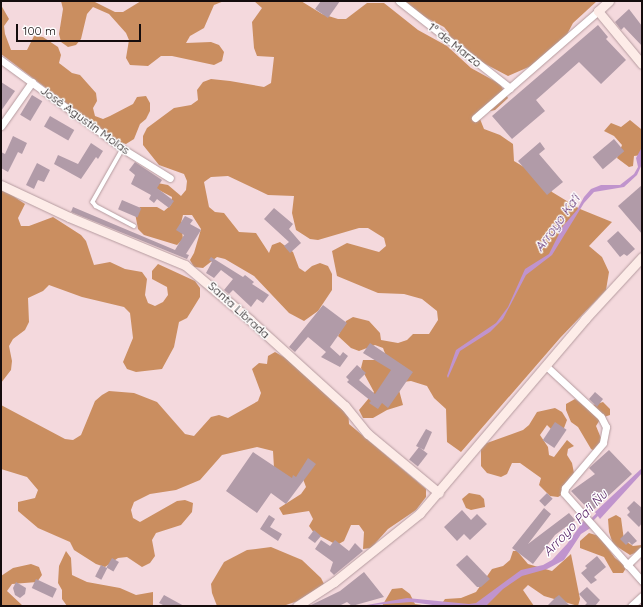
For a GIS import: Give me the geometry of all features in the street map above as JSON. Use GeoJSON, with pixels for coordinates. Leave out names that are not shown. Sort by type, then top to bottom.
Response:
{"type":"FeatureCollection","features":[{"type":"Feature","properties":{"kind":"street","name":"1° de Marzo"},"geometry":{"type":"LineString","coordinates":[[399,1],[510,88]]}},
{"type":"Feature","properties":{"kind":"street"},"geometry":{"type":"LineString","coordinates":[[475,118],[609,1]]}},
{"type":"Feature","properties":{"kind":"street"},"geometry":{"type":"LineString","coordinates":[[598,11],[642,64]]}},
{"type":"Feature","properties":{"kind":"street","name":"José Agustín Molas"},"geometry":{"type":"LineString","coordinates":[[1,60],[123,149],[170,178]]}},
{"type":"Feature","properties":{"kind":"street"},"geometry":{"type":"LineString","coordinates":[[1,126],[32,82]]}},
{"type":"Feature","properties":{"kind":"street","name":"Santa Librada"},"geometry":{"type":"LineString","coordinates":[[1,185],[69,217],[185,265],[245,315],[345,406],[368,434],[439,493]]}},
{"type":"Feature","properties":{"kind":"street"},"geometry":{"type":"LineString","coordinates":[[297,606],[334,582],[396,534],[439,493],[546,366],[642,257]]}},
{"type":"Feature","properties":{"kind":"street"},"geometry":{"type":"LineString","coordinates":[[546,366],[601,418],[606,427],[603,443],[564,491],[595,529],[642,581]]}},
{"type":"Feature","properties":{"kind":"street"},"geometry":{"type":"LineString","coordinates":[[627,565],[642,550]]}},
{"type":"Feature","properties":{"kind":"street"},"geometry":{"type":"LineString","coordinates":[[631,606],[642,596]]}},
{"type":"Feature","properties":{"kind":"lane"},"geometry":{"type":"LineString","coordinates":[[123,149],[93,202],[96,206],[134,226]]}},
{"type":"Feature","properties":{"kind":"shaded area"},"geometry":{"type":"Polygon","coordinates":[[[61,1],[93,1],[115,12],[123,12],[141,1],[224,1],[214,5],[204,28],[190,36],[186,43],[211,42],[219,45],[224,52],[222,61],[214,65],[172,56],[161,56],[148,66],[130,65],[126,58],[129,40],[126,33],[109,14],[93,7],[87,14],[81,39],[76,45],[68,47],[61,42],[59,34],[63,9],[61,1]]]}},
{"type":"Feature","properties":{"kind":"shaded area"},"geometry":{"type":"Polygon","coordinates":[[[254,1],[301,1],[322,14],[338,19],[346,19],[367,3],[384,3],[418,30],[447,46],[471,68],[500,84],[508,98],[495,110],[478,114],[484,129],[500,135],[513,144],[514,161],[542,178],[552,192],[580,209],[612,222],[589,246],[602,257],[609,272],[606,290],[560,338],[461,452],[447,442],[446,409],[434,398],[427,386],[411,381],[403,382],[399,390],[403,405],[387,410],[373,418],[363,418],[359,410],[374,392],[361,368],[363,360],[379,360],[386,356],[383,348],[375,345],[359,351],[351,348],[338,336],[346,321],[353,317],[369,321],[380,333],[381,340],[398,343],[407,340],[413,334],[429,334],[438,320],[437,311],[422,299],[404,294],[378,293],[337,276],[332,251],[347,243],[379,252],[386,246],[384,238],[368,228],[359,228],[318,240],[310,239],[296,230],[292,213],[294,196],[268,195],[228,176],[211,177],[204,182],[209,207],[215,212],[224,213],[239,232],[256,233],[269,253],[272,245],[280,242],[293,252],[299,268],[305,272],[312,266],[320,263],[328,266],[332,274],[332,290],[318,311],[304,321],[289,313],[254,276],[225,259],[217,257],[203,268],[194,267],[190,260],[194,253],[201,229],[192,215],[183,215],[181,223],[183,239],[177,245],[144,235],[138,229],[135,213],[140,207],[157,207],[164,211],[171,205],[172,197],[157,189],[152,182],[168,185],[181,196],[186,190],[187,181],[184,174],[159,165],[143,145],[143,136],[147,128],[174,108],[191,105],[198,100],[197,90],[203,82],[211,79],[264,87],[271,83],[274,57],[257,56],[254,48],[252,22],[262,8],[254,1]]]}},
{"type":"Feature","properties":{"kind":"shaded area"},"geometry":{"type":"Polygon","coordinates":[[[394,1],[597,1],[573,23],[562,44],[531,66],[508,76],[474,58],[464,46],[456,46],[450,41],[449,33],[444,27],[394,1]]]}},
{"type":"Feature","properties":{"kind":"shaded area"},"geometry":{"type":"Polygon","coordinates":[[[1,5],[9,19],[4,26],[5,34],[11,50],[27,50],[34,36],[43,37],[58,47],[61,55],[59,63],[72,73],[80,75],[96,93],[97,101],[93,108],[95,116],[103,119],[133,104],[137,97],[146,96],[150,103],[150,111],[146,119],[140,124],[134,139],[126,144],[118,142],[1,54],[1,5]]]}},
{"type":"Feature","properties":{"kind":"shaded area"},"geometry":{"type":"Polygon","coordinates":[[[630,120],[641,129],[642,155],[634,156],[633,166],[629,167],[617,158],[622,145],[614,136],[604,131],[611,123],[621,127],[630,120]]]}},
{"type":"Feature","properties":{"kind":"shaded area"},"geometry":{"type":"Polygon","coordinates":[[[642,147],[642,164],[637,175],[624,187],[594,192],[584,203],[552,255],[526,275],[503,319],[490,332],[460,351],[448,378],[447,376],[456,350],[496,323],[508,307],[525,269],[549,254],[563,226],[577,210],[584,197],[591,189],[601,185],[620,185],[634,174],[638,167],[636,158],[642,147]]]}},
{"type":"Feature","properties":{"kind":"shaded area"},"geometry":{"type":"Polygon","coordinates":[[[1,188],[25,204],[18,218],[21,226],[29,226],[53,217],[81,235],[86,241],[94,265],[110,262],[125,269],[142,272],[147,279],[145,295],[148,303],[155,306],[163,302],[168,295],[167,287],[152,279],[152,271],[158,264],[195,281],[200,288],[200,297],[187,318],[179,322],[174,347],[162,369],[136,372],[127,369],[123,362],[133,338],[130,313],[124,307],[82,297],[49,285],[43,291],[28,298],[29,322],[25,330],[13,339],[9,346],[12,361],[11,370],[1,383],[1,188]]]}},
{"type":"Feature","properties":{"kind":"shaded area"},"geometry":{"type":"Polygon","coordinates":[[[275,352],[289,360],[348,407],[349,424],[426,489],[426,497],[416,510],[388,529],[371,548],[363,549],[364,532],[359,525],[351,525],[344,541],[337,545],[314,533],[309,526],[313,519],[309,511],[283,515],[279,508],[301,494],[306,487],[303,479],[287,483],[274,468],[273,451],[257,447],[222,455],[200,480],[176,490],[150,494],[134,502],[131,510],[133,518],[140,522],[177,501],[185,500],[193,503],[192,512],[181,525],[156,533],[152,540],[155,556],[150,563],[142,567],[127,557],[118,558],[105,567],[96,564],[74,550],[70,542],[38,528],[18,511],[18,502],[35,498],[38,490],[27,477],[1,469],[1,405],[65,439],[73,440],[81,435],[95,401],[102,395],[109,391],[134,393],[157,402],[185,434],[194,436],[211,417],[219,415],[228,418],[258,401],[261,393],[252,369],[259,363],[267,364],[268,356],[275,352]]]}},
{"type":"Feature","properties":{"kind":"shaded area"},"geometry":{"type":"Polygon","coordinates":[[[575,399],[586,407],[603,402],[610,409],[610,415],[601,418],[596,426],[603,443],[600,454],[591,449],[578,427],[571,422],[566,410],[566,404],[575,399]]]}},
{"type":"Feature","properties":{"kind":"shaded area"},"geometry":{"type":"Polygon","coordinates":[[[555,408],[562,412],[567,420],[564,428],[559,430],[551,429],[547,425],[540,435],[548,447],[549,455],[554,457],[567,440],[574,446],[568,449],[567,455],[572,463],[574,473],[563,494],[558,497],[550,496],[539,485],[541,478],[520,463],[512,463],[507,474],[501,477],[487,473],[481,466],[481,448],[487,443],[523,430],[529,425],[537,412],[555,408]]]}},
{"type":"Feature","properties":{"kind":"shaded area"},"geometry":{"type":"Polygon","coordinates":[[[642,468],[642,473],[600,519],[595,512],[642,468]]]}},
{"type":"Feature","properties":{"kind":"shaded area"},"geometry":{"type":"Polygon","coordinates":[[[469,493],[480,495],[484,499],[485,507],[471,510],[466,508],[462,499],[469,493]]]}},
{"type":"Feature","properties":{"kind":"shaded area"},"geometry":{"type":"Polygon","coordinates":[[[616,515],[621,518],[624,540],[633,546],[642,545],[642,550],[630,555],[613,544],[609,532],[608,519],[616,515]]]}},
{"type":"Feature","properties":{"kind":"shaded area"},"geometry":{"type":"Polygon","coordinates":[[[585,519],[592,527],[581,534],[564,560],[547,569],[522,576],[503,589],[486,606],[440,606],[411,602],[361,606],[407,598],[469,604],[476,603],[521,570],[543,565],[552,560],[567,544],[585,519]]]}},
{"type":"Feature","properties":{"kind":"shaded area"},"geometry":{"type":"Polygon","coordinates":[[[589,533],[599,536],[615,558],[623,564],[626,568],[623,573],[613,573],[604,557],[580,548],[580,541],[589,533]]]}},
{"type":"Feature","properties":{"kind":"shaded area"},"geometry":{"type":"Polygon","coordinates":[[[271,547],[302,560],[321,578],[324,584],[298,601],[283,606],[217,606],[212,593],[211,584],[224,562],[247,550],[271,547]]]}},
{"type":"Feature","properties":{"kind":"shaded area"},"geometry":{"type":"Polygon","coordinates":[[[66,551],[71,558],[72,575],[87,582],[120,588],[136,595],[153,592],[153,606],[67,606],[62,599],[62,590],[58,583],[59,566],[66,551]]]}},
{"type":"Feature","properties":{"kind":"shaded area"},"geometry":{"type":"Polygon","coordinates":[[[513,551],[517,551],[528,564],[552,571],[571,554],[580,599],[578,606],[544,596],[528,585],[523,590],[534,606],[440,606],[445,599],[461,598],[476,592],[492,569],[503,566],[510,560],[513,551]]]}},
{"type":"Feature","properties":{"kind":"shaded area"},"geometry":{"type":"Polygon","coordinates":[[[31,564],[39,567],[42,575],[37,582],[12,584],[7,591],[23,606],[1,606],[1,576],[13,568],[31,564]]]}},
{"type":"Feature","properties":{"kind":"shaded area"},"geometry":{"type":"Polygon","coordinates":[[[402,588],[410,594],[415,604],[429,606],[382,606],[392,589],[402,588]]]}},
{"type":"Feature","properties":{"kind":"building"},"geometry":{"type":"Polygon","coordinates":[[[321,1],[340,1],[328,18],[315,9],[321,1]]]}},
{"type":"Feature","properties":{"kind":"building"},"geometry":{"type":"Polygon","coordinates":[[[629,9],[642,26],[642,46],[624,27],[621,30],[615,22],[629,9]]]}},
{"type":"Feature","properties":{"kind":"building"},"geometry":{"type":"Polygon","coordinates":[[[598,25],[608,37],[606,39],[626,60],[601,84],[579,62],[536,100],[545,111],[512,139],[492,116],[598,25]]]}},
{"type":"Feature","properties":{"kind":"building"},"geometry":{"type":"Polygon","coordinates":[[[1,82],[15,91],[1,111],[1,82]]]}},
{"type":"Feature","properties":{"kind":"building"},"geometry":{"type":"Polygon","coordinates":[[[32,95],[42,101],[30,121],[20,115],[32,95]]]}},
{"type":"Feature","properties":{"kind":"building"},"geometry":{"type":"Polygon","coordinates":[[[50,116],[74,130],[68,140],[44,126],[50,116]]]}},
{"type":"Feature","properties":{"kind":"building"},"geometry":{"type":"Polygon","coordinates":[[[13,136],[27,143],[22,154],[18,152],[8,172],[1,168],[1,152],[5,154],[13,136]]]}},
{"type":"Feature","properties":{"kind":"building"},"geometry":{"type":"Polygon","coordinates":[[[614,139],[624,151],[603,169],[593,157],[614,139]]]}},
{"type":"Feature","properties":{"kind":"building"},"geometry":{"type":"Polygon","coordinates":[[[540,142],[545,149],[539,154],[563,182],[547,195],[518,161],[540,142]]]}},
{"type":"Feature","properties":{"kind":"building"},"geometry":{"type":"Polygon","coordinates":[[[91,143],[103,151],[98,159],[96,157],[81,179],[54,164],[58,155],[78,164],[91,143]]]}},
{"type":"Feature","properties":{"kind":"building"},"geometry":{"type":"Polygon","coordinates":[[[135,162],[162,180],[157,188],[174,201],[169,208],[157,199],[154,203],[149,199],[151,195],[131,184],[135,175],[129,170],[135,162]]]}},
{"type":"Feature","properties":{"kind":"building"},"geometry":{"type":"Polygon","coordinates":[[[37,163],[50,170],[44,182],[38,180],[34,189],[26,185],[37,163]]]}},
{"type":"Feature","properties":{"kind":"building"},"geometry":{"type":"Polygon","coordinates":[[[642,185],[642,234],[618,206],[642,185]]]}},
{"type":"Feature","properties":{"kind":"building"},"geometry":{"type":"Polygon","coordinates":[[[122,200],[141,208],[137,217],[118,209],[122,200]]]}},
{"type":"Feature","properties":{"kind":"building"},"geometry":{"type":"Polygon","coordinates":[[[73,207],[175,250],[184,235],[176,230],[185,216],[193,220],[190,224],[201,230],[186,254],[189,255],[187,259],[71,212],[73,207]]]}},
{"type":"Feature","properties":{"kind":"building"},"geometry":{"type":"Polygon","coordinates":[[[274,208],[293,224],[289,229],[301,243],[290,253],[284,246],[289,242],[264,219],[274,208]]]}},
{"type":"Feature","properties":{"kind":"building"},"geometry":{"type":"Polygon","coordinates":[[[618,231],[635,249],[627,256],[624,254],[620,257],[607,241],[618,231]]]}},
{"type":"Feature","properties":{"kind":"building"},"geometry":{"type":"Polygon","coordinates":[[[211,257],[243,277],[245,275],[254,282],[252,284],[269,295],[263,303],[257,299],[251,307],[233,290],[229,294],[224,290],[233,279],[221,270],[214,278],[206,273],[212,262],[209,260],[211,257]]]}},
{"type":"Feature","properties":{"kind":"building"},"geometry":{"type":"Polygon","coordinates":[[[323,305],[347,323],[330,347],[340,356],[343,352],[348,356],[340,367],[321,357],[326,352],[308,337],[295,352],[289,347],[323,305]]]}},
{"type":"Feature","properties":{"kind":"building"},"geometry":{"type":"Polygon","coordinates":[[[370,343],[413,372],[388,408],[382,403],[378,409],[369,403],[371,401],[347,382],[349,380],[346,377],[357,365],[366,373],[359,380],[375,394],[391,370],[363,353],[370,343]]]}},
{"type":"Feature","properties":{"kind":"building"},"geometry":{"type":"Polygon","coordinates":[[[595,392],[603,399],[597,407],[589,399],[595,392]]]}},
{"type":"Feature","properties":{"kind":"building"},"geometry":{"type":"Polygon","coordinates":[[[555,422],[567,430],[554,448],[543,440],[555,422]]]}},
{"type":"Feature","properties":{"kind":"building"},"geometry":{"type":"Polygon","coordinates":[[[426,429],[432,432],[424,450],[416,446],[426,429]]]}},
{"type":"Feature","properties":{"kind":"building"},"geometry":{"type":"Polygon","coordinates":[[[419,447],[428,454],[418,466],[409,460],[419,447]]]}},
{"type":"Feature","properties":{"kind":"building"},"geometry":{"type":"Polygon","coordinates":[[[609,450],[632,474],[591,512],[571,491],[595,474],[589,468],[609,450]]]}},
{"type":"Feature","properties":{"kind":"building"},"geometry":{"type":"Polygon","coordinates":[[[253,452],[292,478],[293,475],[296,477],[308,458],[316,464],[286,504],[271,493],[257,513],[226,491],[253,452]]]}},
{"type":"Feature","properties":{"kind":"building"},"geometry":{"type":"Polygon","coordinates":[[[547,493],[553,499],[545,506],[539,501],[547,493]]]}},
{"type":"Feature","properties":{"kind":"building"},"geometry":{"type":"Polygon","coordinates":[[[634,501],[642,508],[642,523],[639,527],[627,515],[630,512],[627,508],[634,501]]]}},
{"type":"Feature","properties":{"kind":"building"},"geometry":{"type":"Polygon","coordinates":[[[544,508],[551,514],[528,544],[569,513],[575,520],[555,535],[533,564],[512,548],[544,508]]]}},
{"type":"Feature","properties":{"kind":"building"},"geometry":{"type":"Polygon","coordinates":[[[462,510],[471,520],[477,514],[487,524],[470,540],[464,534],[457,541],[444,527],[462,510]]]}},
{"type":"Feature","properties":{"kind":"building"},"geometry":{"type":"Polygon","coordinates":[[[269,515],[275,519],[270,527],[282,534],[278,541],[260,529],[269,515]]]}},
{"type":"Feature","properties":{"kind":"building"},"geometry":{"type":"Polygon","coordinates":[[[314,530],[321,536],[315,543],[308,538],[314,530]]]}},
{"type":"Feature","properties":{"kind":"building"},"geometry":{"type":"Polygon","coordinates":[[[628,531],[637,541],[632,545],[629,542],[626,545],[620,539],[628,531]]]}},
{"type":"Feature","properties":{"kind":"building"},"geometry":{"type":"Polygon","coordinates":[[[321,540],[330,546],[335,540],[349,551],[355,543],[363,551],[334,575],[330,571],[333,562],[315,549],[321,540]]]}},
{"type":"Feature","properties":{"kind":"building"},"geometry":{"type":"Polygon","coordinates":[[[467,555],[490,579],[481,587],[477,587],[456,565],[467,555]]]}},
{"type":"Feature","properties":{"kind":"building"},"geometry":{"type":"Polygon","coordinates":[[[597,556],[606,567],[594,577],[597,580],[591,584],[581,573],[587,568],[585,566],[597,556]]]}},
{"type":"Feature","properties":{"kind":"building"},"geometry":{"type":"Polygon","coordinates":[[[112,558],[119,562],[113,572],[107,568],[112,558]]]}},
{"type":"Feature","properties":{"kind":"building"},"geometry":{"type":"Polygon","coordinates":[[[101,565],[107,568],[101,580],[95,577],[101,565]]]}},
{"type":"Feature","properties":{"kind":"building"},"geometry":{"type":"Polygon","coordinates":[[[364,572],[384,597],[352,606],[347,602],[339,606],[309,606],[340,591],[364,572]]]}},
{"type":"Feature","properties":{"kind":"building"},"geometry":{"type":"Polygon","coordinates":[[[36,579],[57,589],[53,598],[32,588],[36,579]]]}},
{"type":"Feature","properties":{"kind":"building"},"geometry":{"type":"Polygon","coordinates":[[[16,582],[26,588],[25,594],[20,598],[15,595],[13,588],[16,582]]]}},
{"type":"Feature","properties":{"kind":"building"},"geometry":{"type":"Polygon","coordinates":[[[587,587],[600,600],[595,606],[584,606],[587,603],[579,594],[587,587]]]}},
{"type":"Feature","properties":{"kind":"building"},"geometry":{"type":"Polygon","coordinates":[[[164,595],[184,606],[165,606],[159,603],[164,595]]]}},
{"type":"Feature","properties":{"kind":"building"},"geometry":{"type":"Polygon","coordinates":[[[559,595],[570,606],[547,606],[555,598],[559,595]]]}},
{"type":"Feature","properties":{"kind":"waterway","name":"Arroyo Pa'i Ñu"},"geometry":{"type":"LineString","coordinates":[[590,521],[598,513]]}},
{"type":"Feature","properties":{"kind":"water label","name":"Arroyo Ka'i"},"geometry":{"type":"Point","coordinates":[557,223]}}]}
